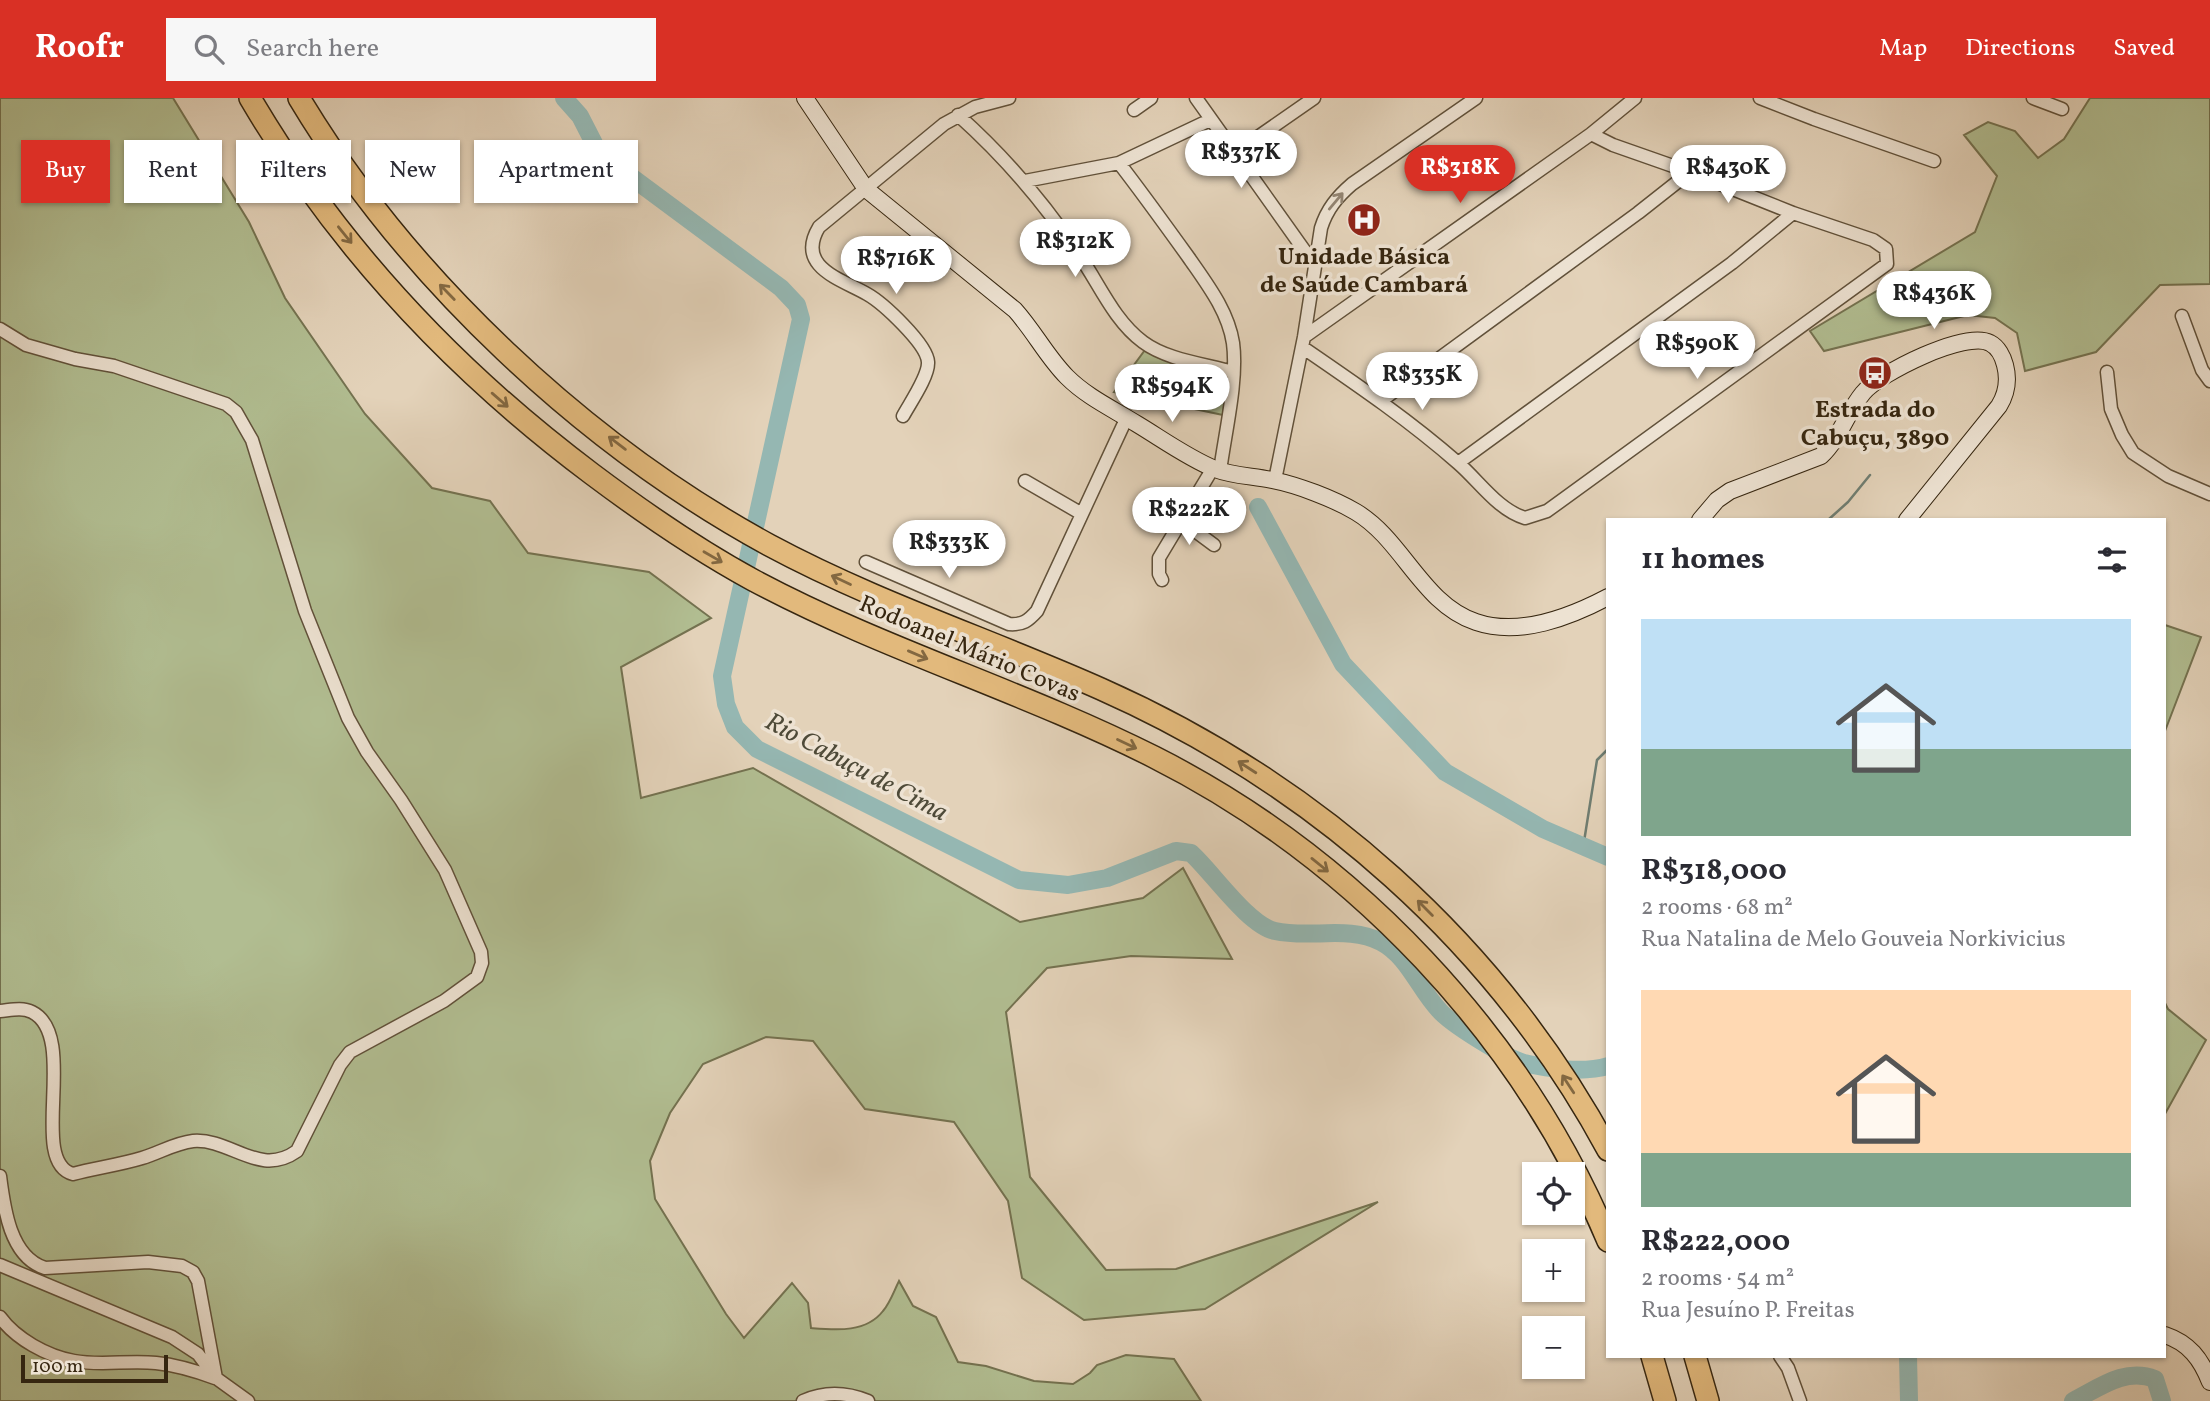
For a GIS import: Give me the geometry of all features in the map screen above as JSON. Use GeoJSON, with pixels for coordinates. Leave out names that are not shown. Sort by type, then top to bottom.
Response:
{"type":"FeatureCollection","features":[{"type":"Feature","properties":{"kind":"highway","name":"Rodoanel Mário Covas"},"geometry":{"type":"LineString","coordinates":[[250,98],[332,219],[378,277],[434,338],[537,433],[655,522],[750,578],[811,609],[1095,729],[1158,759],[1249,813],[1323,867],[1410,946],[1476,1021],[1549,1124],[1575,1170],[1606,1237]]}},
{"type":"Feature","properties":{"kind":"highway","name":"Rodoanel Mário Covas"},"geometry":{"type":"LineString","coordinates":[[299,98],[356,185],[401,242],[440,285],[533,375],[582,417],[671,485],[733,524],[825,573],[1142,709],[1243,764],[1358,845],[1452,934],[1532,1031],[1568,1083],[1606,1146]]}},
{"type":"Feature","properties":{"kind":"highway"},"geometry":{"type":"LineString","coordinates":[[1653,1358],[1665,1401]]}},
{"type":"Feature","properties":{"kind":"highway"},"geometry":{"type":"LineString","coordinates":[[1696,1358],[1708,1401]]}},
{"type":"Feature","properties":{"kind":"main road"},"geometry":{"type":"LineString","coordinates":[[805,98],[866,189],[1015,310],[1066,377],[1086,394],[1217,470],[1275,480],[1339,503],[1358,513],[1374,526],[1441,601],[1458,614],[1476,622],[1496,627],[1541,623],[1569,615],[1606,598]]}},
{"type":"Feature","properties":{"kind":"main road"},"geometry":{"type":"LineString","coordinates":[[1702,518],[1717,500],[1730,491],[1821,456],[1830,448],[1864,391],[1889,374],[1949,345],[1978,340],[1989,342],[1998,350],[2005,363],[2006,394],[1909,518]]}},
{"type":"Feature","properties":{"kind":"main road"},"geometry":{"type":"LineString","coordinates":[[2166,1335],[2187,1345],[2203,1364],[2210,1382]]}},
{"type":"Feature","properties":{"kind":"street"},"geometry":{"type":"LineString","coordinates":[[903,416],[926,373],[929,364],[927,355],[880,303],[836,280],[818,264],[814,256],[813,237],[820,227],[924,139],[958,115],[975,107],[1009,98]]}},
{"type":"Feature","properties":{"kind":"street"},"geometry":{"type":"LineString","coordinates":[[1134,110],[1151,98]]}},
{"type":"Feature","properties":{"kind":"street"},"geometry":{"type":"LineString","coordinates":[[1196,98],[1209,120],[1314,264]]}},
{"type":"Feature","properties":{"kind":"street"},"geometry":{"type":"LineString","coordinates":[[1235,153],[1314,98]]}},
{"type":"Feature","properties":{"kind":"street"},"geometry":{"type":"LineString","coordinates":[[1275,480],[1326,212],[1338,196],[1476,98]]}},
{"type":"Feature","properties":{"kind":"street"},"geometry":{"type":"LineString","coordinates":[[1303,342],[1591,134],[1635,98]]}},
{"type":"Feature","properties":{"kind":"street"},"geometry":{"type":"LineString","coordinates":[[1760,98],[1934,161]]}},
{"type":"Feature","properties":{"kind":"street"},"geometry":{"type":"LineString","coordinates":[[2033,98],[2062,109]]}},
{"type":"Feature","properties":{"kind":"street"},"geometry":{"type":"LineString","coordinates":[[958,115],[1025,181],[1078,252],[1119,318],[1143,342],[1159,352],[1233,372]]}},
{"type":"Feature","properties":{"kind":"street"},"geometry":{"type":"LineString","coordinates":[[1025,181],[1119,163],[1209,120]]}},
{"type":"Feature","properties":{"kind":"street"},"geometry":{"type":"LineString","coordinates":[[1303,342],[1458,463],[1507,509],[1525,518],[1547,511],[1887,264],[1886,249],[1881,244],[1794,214],[1591,134]]}},
{"type":"Feature","properties":{"kind":"street"},"geometry":{"type":"LineString","coordinates":[[1119,163],[1169,229],[1222,309],[1233,343],[1233,372],[1217,470],[1159,558],[1162,580]]}},
{"type":"Feature","properties":{"kind":"street"},"geometry":{"type":"LineString","coordinates":[[1381,401],[1690,172]]}},
{"type":"Feature","properties":{"kind":"street"},"geometry":{"type":"LineString","coordinates":[[1458,463],[1732,263],[1794,214]]}},
{"type":"Feature","properties":{"kind":"street"},"geometry":{"type":"LineString","coordinates":[[2182,316],[2202,370],[2210,381]]}},
{"type":"Feature","properties":{"kind":"street"},"geometry":{"type":"LineString","coordinates":[[0,328],[26,345],[162,380],[226,404],[236,412],[252,440],[304,611],[348,718],[367,752],[445,870],[474,933],[482,963],[477,977],[444,1001],[349,1052],[297,1151],[288,1157],[275,1160],[259,1160],[205,1142],[193,1141],[141,1158],[73,1174],[64,1172],[56,1162],[51,1113],[55,1058],[45,1025],[33,1012],[20,1008],[0,1011]]}},
{"type":"Feature","properties":{"kind":"street"},"geometry":{"type":"LineString","coordinates":[[2107,372],[2111,409],[2133,453],[2168,476],[2210,494]]}},
{"type":"Feature","properties":{"kind":"street"},"geometry":{"type":"LineString","coordinates":[[866,562],[1009,624],[1020,625],[1029,620],[1037,611],[1127,417]]}},
{"type":"Feature","properties":{"kind":"street"},"geometry":{"type":"LineString","coordinates":[[1024,481],[1082,514]]}},
{"type":"Feature","properties":{"kind":"street"},"geometry":{"type":"LineString","coordinates":[[1183,522],[1214,545]]}},
{"type":"Feature","properties":{"kind":"street"},"geometry":{"type":"LineString","coordinates":[[0,1176],[5,1210],[21,1253],[32,1264],[45,1268],[148,1262],[182,1266],[193,1272],[198,1281],[216,1378]]}},
{"type":"Feature","properties":{"kind":"street"},"geometry":{"type":"LineString","coordinates":[[0,1265],[172,1337],[198,1354],[216,1378]]}},
{"type":"Feature","properties":{"kind":"street"},"geometry":{"type":"LineString","coordinates":[[0,1317],[16,1334],[34,1346],[73,1361],[159,1363],[190,1368],[216,1378],[248,1401]]}},
{"type":"Feature","properties":{"kind":"street"},"geometry":{"type":"LineString","coordinates":[[1781,1358],[1788,1368],[1800,1401]]}},
{"type":"Feature","properties":{"kind":"street"},"geometry":{"type":"LineString","coordinates":[[803,1401],[837,1393],[868,1401]]}},
{"type":"Feature","properties":{"kind":"green space"},"geometry":{"type":"Polygon","coordinates":[[[0,98],[173,98],[199,140],[124,140],[124,203],[222,203],[222,178],[249,222],[285,298],[365,414],[432,488],[490,501],[528,553],[649,572],[711,618],[621,667],[641,798],[753,768],[1020,922],[1143,898],[1183,868],[1232,959],[1131,956],[1047,968],[1006,1012],[1030,1177],[1106,1270],[1176,1269],[1378,1202],[1205,1309],[1084,1320],[1022,1278],[1008,1201],[954,1122],[865,1109],[813,1041],[766,1037],[703,1064],[670,1113],[650,1161],[655,1199],[726,1314],[744,1338],[792,1283],[808,1303],[811,1328],[840,1329],[859,1327],[876,1318],[888,1304],[899,1281],[913,1306],[936,1317],[958,1362],[986,1366],[1034,1381],[1073,1384],[1097,1365],[1126,1355],[1174,1359],[1201,1401],[0,1401],[0,98]]]}},
{"type":"Feature","properties":{"kind":"green space"},"geometry":{"type":"Polygon","coordinates":[[[2090,98],[2210,98],[2210,284],[2160,285],[2096,352],[2025,371],[2017,333],[1995,318],[1968,315],[1824,351],[1810,331],[1975,232],[1997,176],[1964,135],[1988,122],[2015,131],[2038,158],[2064,139],[2090,98]]]}},
{"type":"Feature","properties":{"kind":"green space"},"geometry":{"type":"Polygon","coordinates":[[[1145,350],[1183,365],[1227,377],[1223,415],[1114,392],[1145,350]]]}},
{"type":"Feature","properties":{"kind":"green space"},"geometry":{"type":"Polygon","coordinates":[[[2166,625],[2201,637],[2166,728],[2166,625]]]}},
{"type":"Feature","properties":{"kind":"green space"},"geometry":{"type":"Polygon","coordinates":[[[2166,1005],[2206,1040],[2166,1112],[2166,1005]]]}},
{"type":"Feature","properties":{"kind":"waterway","name":"Rio Cabuçu de Cima"},"geometry":{"type":"LineString","coordinates":[[564,98],[580,116],[599,153],[781,288],[797,305],[801,319],[722,676],[726,704],[735,727],[757,749],[1019,880],[1068,885],[1107,878],[1176,851],[1191,853],[1242,909],[1265,927],[1288,933],[1356,934],[1381,942],[1399,956],[1445,1016],[1505,1055],[1524,1063],[1555,1068],[1578,1070],[1606,1066]]}},
{"type":"Feature","properties":{"kind":"waterway"},"geometry":{"type":"LineString","coordinates":[[1830,518],[1848,502],[1870,475]]}},
{"type":"Feature","properties":{"kind":"waterway"},"geometry":{"type":"LineString","coordinates":[[1258,507],[1343,664],[1445,772],[1543,829],[1606,856]]}},
{"type":"Feature","properties":{"kind":"waterway"},"geometry":{"type":"LineString","coordinates":[[1583,848],[1597,760],[1606,751]]}},
{"type":"Feature","properties":{"kind":"waterway","name":"Rio Cabuçu de Cima"},"geometry":{"type":"LineString","coordinates":[[1908,1358],[1909,1401]]}},
{"type":"Feature","properties":{"kind":"waterway","name":"Rio Cabuçu de Cima"},"geometry":{"type":"LineString","coordinates":[[2073,1401],[2102,1385],[2133,1376],[2155,1379],[2162,1401]]}},
{"type":"Feature","properties":{"kind":"place","name":"Unidade Básica de Saúde Cambará"},"geometry":{"type":"Point","coordinates":[1364,220]}},
{"type":"Feature","properties":{"kind":"place","name":"Estrada do Cabuçu, 3890"},"geometry":{"type":"Point","coordinates":[1875,373]}}]}
